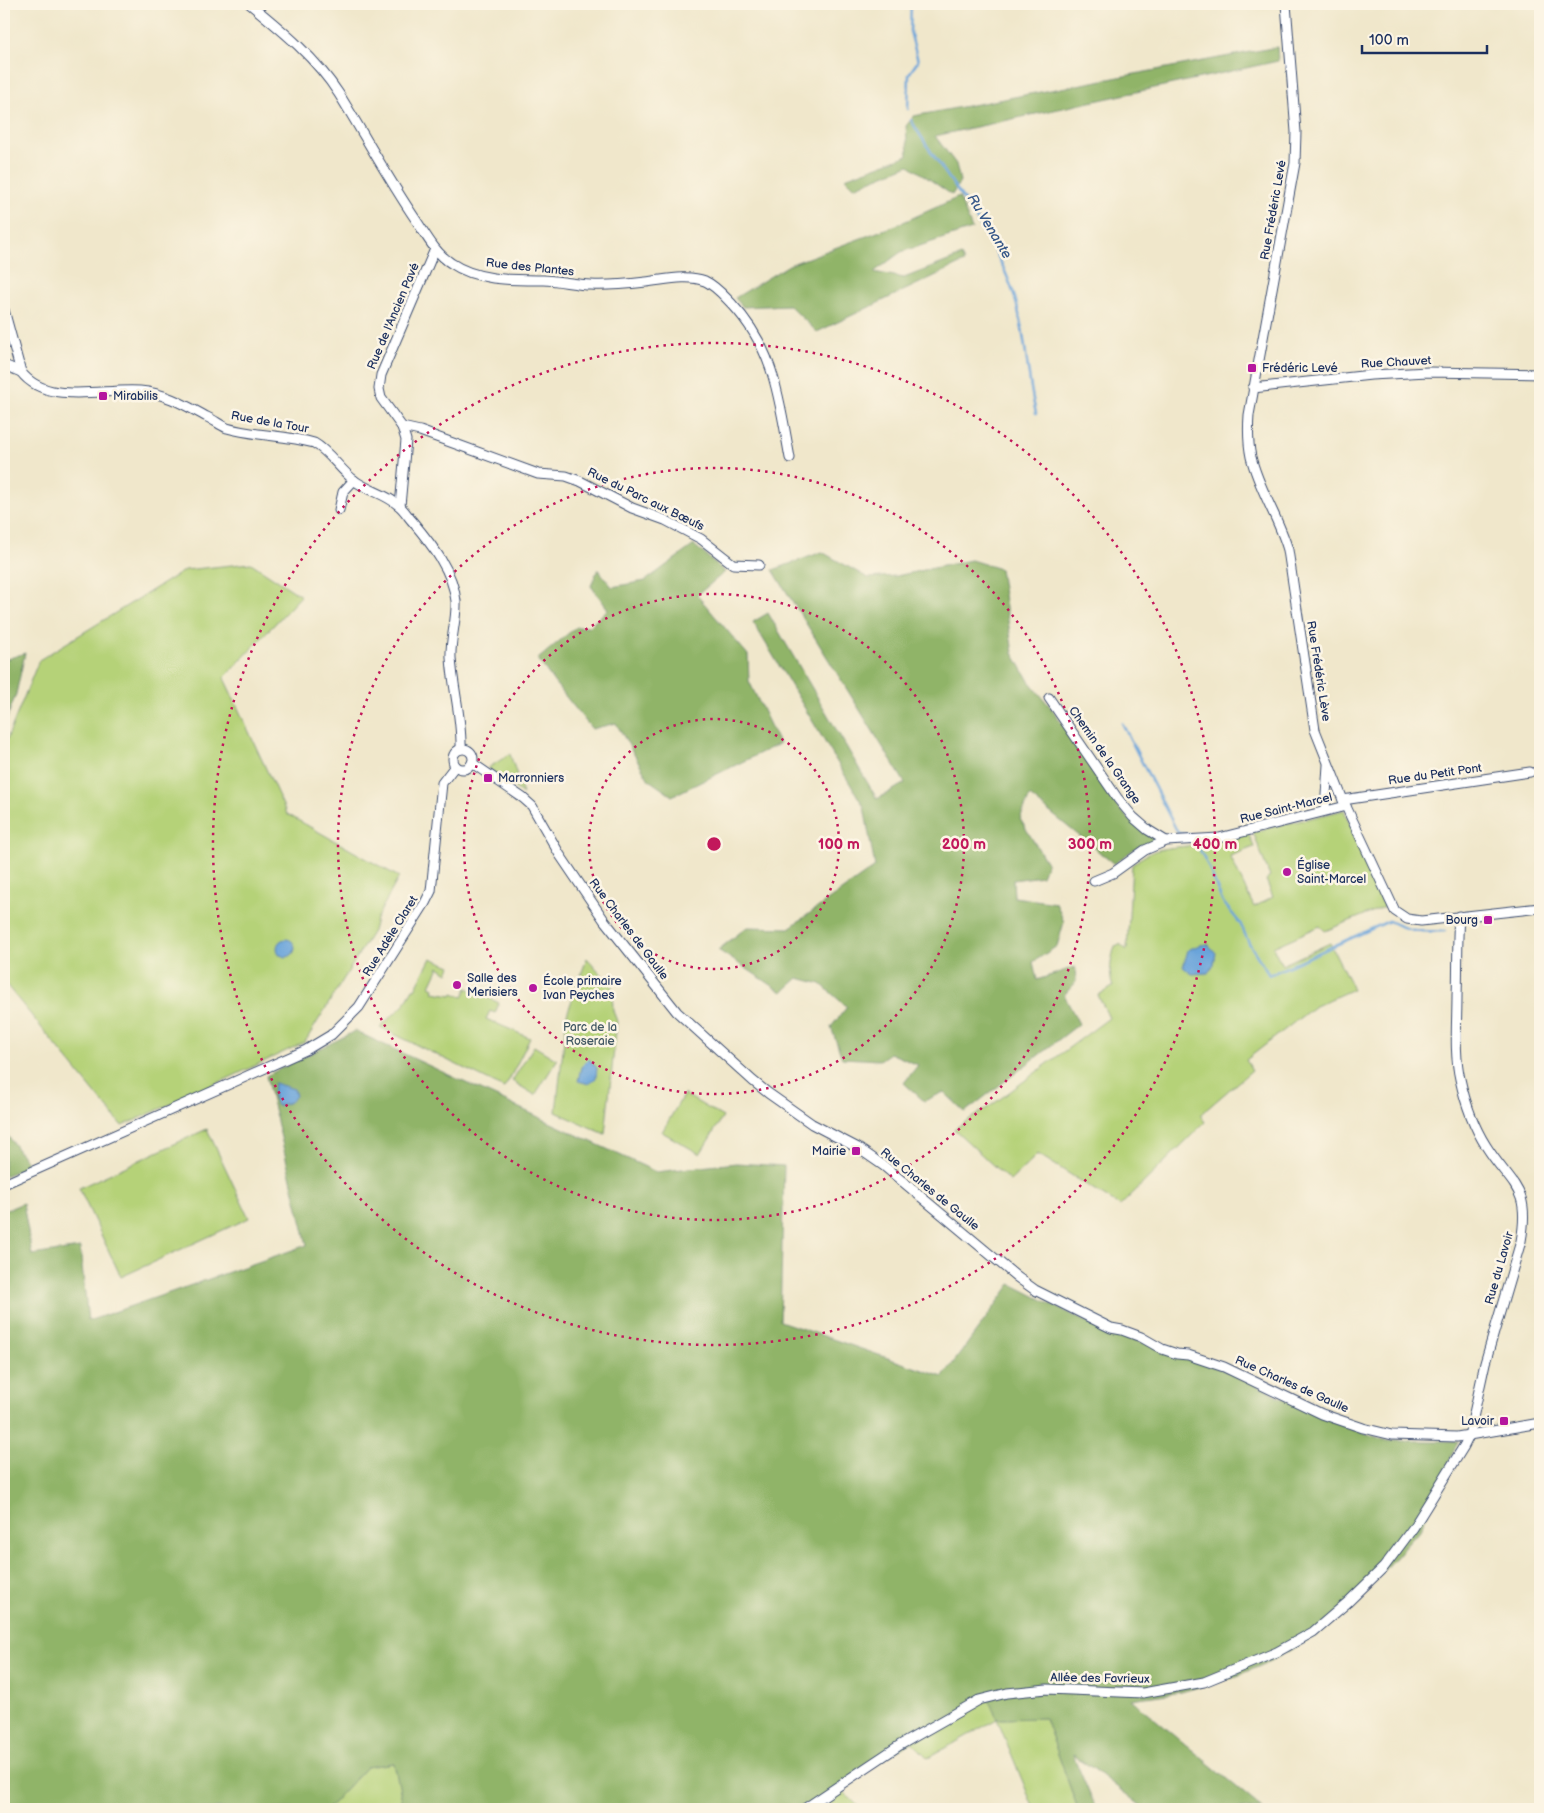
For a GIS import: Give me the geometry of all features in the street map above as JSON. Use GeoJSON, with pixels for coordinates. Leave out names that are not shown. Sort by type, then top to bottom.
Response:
{"type":"FeatureCollection","features":[{"type":"Feature","properties":{"kind":"street","name":"Rue des Plantes"},"geometry":{"type":"LineString","coordinates":[[250,4],[302,48],[317,64],[338,94],[366,142],[435,249],[451,263],[490,278],[554,280],[589,286],[688,278],[706,281],[719,290],[744,317],[762,344],[772,370],[779,398],[790,458]]}},
{"type":"Feature","properties":{"kind":"street","name":"Rue Frédéric Levé"},"geometry":{"type":"LineString","coordinates":[[1254,388],[1295,163],[1296,132],[1286,4]]}},
{"type":"Feature","properties":{"kind":"street","name":"Rue de l'Ancien Pavé"},"geometry":{"type":"LineString","coordinates":[[400,506],[406,440],[402,427],[382,398],[379,389],[381,375],[435,249]]}},
{"type":"Feature","properties":{"kind":"street"},"geometry":{"type":"LineString","coordinates":[[4,310],[21,372]]}},
{"type":"Feature","properties":{"kind":"street"},"geometry":{"type":"LineString","coordinates":[[4,365],[21,372]]}},
{"type":"Feature","properties":{"kind":"street","name":"Rue de la Tour"},"geometry":{"type":"LineString","coordinates":[[21,372],[36,387],[47,391],[140,391],[164,395],[225,427],[314,443],[322,447],[346,474],[354,480],[400,506],[433,548],[447,571],[454,590],[456,604],[451,660],[461,749]]}},
{"type":"Feature","properties":{"kind":"street","name":"Rue Chauvet"},"geometry":{"type":"LineString","coordinates":[[1254,388],[1371,375],[1422,372],[1540,374]]}},
{"type":"Feature","properties":{"kind":"street","name":"Rue Frédéric Lève"},"geometry":{"type":"LineString","coordinates":[[1254,388],[1249,415],[1248,436],[1251,456],[1256,473],[1283,534],[1288,550],[1311,711],[1316,730],[1345,803],[1395,911],[1407,919],[1421,921],[1540,908]]}},
{"type":"Feature","properties":{"kind":"street","name":"Rue du Parc aux Bœufs"},"geometry":{"type":"LineString","coordinates":[[402,427],[538,474],[566,476],[580,481],[632,508],[665,520],[701,539],[733,564],[759,566]]}},
{"type":"Feature","properties":{"kind":"street"},"geometry":{"type":"LineString","coordinates":[[339,510],[343,492],[354,480]]}},
{"type":"Feature","properties":{"kind":"street","name":"Chemin de la Grange"},"geometry":{"type":"LineString","coordinates":[[1049,698],[1118,799],[1133,817],[1148,830],[1166,841]]}},
{"type":"Feature","properties":{"kind":"street"},"geometry":{"type":"LineString","coordinates":[[461,749],[468,750],[473,756],[472,764],[465,769],[461,769],[455,766],[453,757],[461,749]]}},
{"type":"Feature","properties":{"kind":"street"},"geometry":{"type":"LineString","coordinates":[[1326,810],[1328,763]]}},
{"type":"Feature","properties":{"kind":"street","name":"Rue Charles de Gaulle"},"geometry":{"type":"LineString","coordinates":[[472,764],[532,806],[560,855],[604,920],[677,1012],[753,1081],[788,1108],[812,1124],[858,1148],[884,1166],[1023,1281],[1050,1298],[1111,1328],[1141,1337],[1177,1354],[1188,1355],[1224,1367],[1322,1414],[1392,1436],[1422,1437],[1469,1433],[1495,1426],[1505,1428],[1540,1423]]}},
{"type":"Feature","properties":{"kind":"street","name":"Rue Adèle Claret"},"geometry":{"type":"LineString","coordinates":[[4,1184],[306,1050],[323,1041],[343,1025],[359,1007],[426,903],[431,891],[442,783],[455,766]]}},
{"type":"Feature","properties":{"kind":"street","name":"Rue du Petit Pont"},"geometry":{"type":"LineString","coordinates":[[1345,803],[1530,772]]}},
{"type":"Feature","properties":{"kind":"street","name":"Rue Saint-Marcel"},"geometry":{"type":"LineString","coordinates":[[1094,881],[1113,872],[1145,850],[1166,841],[1219,838],[1326,810],[1345,803]]}},
{"type":"Feature","properties":{"kind":"street","name":"Rue du Lavoir"},"geometry":{"type":"LineString","coordinates":[[1460,916],[1456,1023],[1460,1078],[1476,1128],[1487,1147],[1514,1182],[1525,1211],[1521,1241],[1485,1363],[1469,1433]]}},
{"type":"Feature","properties":{"kind":"street","name":"Allée des Favrieux"},"geometry":{"type":"LineString","coordinates":[[804,1809],[900,1745],[979,1700],[1007,1693],[1047,1689],[1143,1693],[1204,1682],[1278,1652],[1313,1632],[1348,1602],[1384,1566],[1413,1528],[1464,1446],[1469,1433]]}},
{"type":"Feature","properties":{"kind":"green space"},"geometry":{"type":"Polygon","coordinates":[[[1277,47],[1278,61],[935,136],[956,164],[960,181],[952,195],[909,165],[854,187],[845,178],[908,155],[906,126],[914,116],[1277,47]]]}},
{"type":"Feature","properties":{"kind":"green space"},"geometry":{"type":"Polygon","coordinates":[[[959,197],[972,229],[901,252],[874,272],[904,278],[961,256],[964,262],[817,332],[789,305],[743,307],[735,298],[789,265],[899,224],[959,197]]]}},
{"type":"Feature","properties":{"kind":"green space"},"geometry":{"type":"Polygon","coordinates":[[[694,545],[725,572],[697,595],[748,655],[749,681],[779,744],[672,796],[649,780],[616,723],[592,729],[538,659],[576,627],[589,627],[608,609],[591,586],[598,569],[612,587],[645,581],[694,545]]]}},
{"type":"Feature","properties":{"kind":"green space"},"geometry":{"type":"Polygon","coordinates":[[[822,552],[868,578],[896,576],[971,560],[1000,569],[1013,653],[1029,681],[1052,709],[1118,807],[1132,822],[1156,840],[1137,847],[1114,864],[1030,796],[1020,819],[1047,863],[1042,876],[1013,880],[1014,897],[1056,903],[1064,922],[1057,946],[1033,962],[1037,980],[1075,967],[1076,982],[1064,995],[1079,1024],[965,1112],[944,1092],[924,1101],[904,1083],[918,1065],[890,1053],[880,1060],[842,1058],[831,1027],[847,1007],[821,984],[798,978],[782,992],[718,950],[747,927],[789,928],[875,867],[864,807],[753,622],[768,613],[877,799],[905,783],[773,570],[822,552]]]}},
{"type":"Feature","properties":{"kind":"green space"},"geometry":{"type":"Polygon","coordinates":[[[251,563],[301,596],[224,678],[287,814],[399,877],[376,919],[373,931],[305,1042],[122,1126],[4,982],[4,741],[7,739],[39,660],[185,570],[251,563]]]}},
{"type":"Feature","properties":{"kind":"green space"},"geometry":{"type":"Polygon","coordinates":[[[25,653],[16,694],[4,726],[4,660],[25,653]]]}},
{"type":"Feature","properties":{"kind":"green space"},"geometry":{"type":"Polygon","coordinates":[[[510,754],[523,794],[488,768],[510,754]]]}},
{"type":"Feature","properties":{"kind":"green space"},"geometry":{"type":"Polygon","coordinates":[[[1344,810],[1384,907],[1325,931],[1320,926],[1273,947],[1282,965],[1330,943],[1353,989],[1315,1006],[1246,1060],[1252,1070],[1200,1115],[1205,1122],[1120,1206],[1038,1154],[1010,1181],[954,1129],[992,1105],[1109,1018],[1098,995],[1113,987],[1111,967],[1115,946],[1120,944],[1127,950],[1132,865],[1158,850],[1208,842],[1247,830],[1254,847],[1230,856],[1254,907],[1273,897],[1266,880],[1270,877],[1253,832],[1344,810]]]}},
{"type":"Feature","properties":{"kind":"green space"},"geometry":{"type":"Polygon","coordinates":[[[431,958],[451,966],[448,973],[439,967],[430,986],[434,988],[433,992],[452,995],[453,993],[463,997],[467,988],[499,1003],[495,1013],[490,1011],[486,1019],[530,1038],[504,1088],[380,1027],[403,1006],[413,989],[415,989],[431,958]]]}},
{"type":"Feature","properties":{"kind":"green space","name":"Parc de la Roseraie"},"geometry":{"type":"Polygon","coordinates":[[[587,958],[612,986],[613,1011],[617,1021],[605,1134],[556,1112],[567,1014],[587,958]]]}},
{"type":"Feature","properties":{"kind":"green space"},"geometry":{"type":"Polygon","coordinates":[[[355,1031],[656,1172],[736,1163],[784,1166],[780,1321],[943,1377],[1011,1284],[1090,1324],[1235,1374],[1319,1416],[1387,1441],[1458,1441],[1420,1530],[1360,1596],[1315,1636],[1271,1661],[1235,1677],[1181,1692],[1131,1699],[1263,1809],[1145,1809],[1073,1755],[1096,1809],[1078,1809],[1045,1718],[997,1719],[988,1698],[979,1700],[804,1809],[404,1809],[394,1763],[366,1767],[327,1809],[4,1809],[4,1211],[23,1203],[32,1255],[80,1248],[88,1321],[307,1245],[266,1076],[355,1031]]]}},
{"type":"Feature","properties":{"kind":"green space"},"geometry":{"type":"Polygon","coordinates":[[[534,1046],[557,1060],[535,1095],[512,1081],[534,1046]]]}},
{"type":"Feature","properties":{"kind":"green space"},"geometry":{"type":"Polygon","coordinates":[[[684,1094],[723,1117],[700,1154],[662,1132],[684,1094]]]}},
{"type":"Feature","properties":{"kind":"green space"},"geometry":{"type":"Polygon","coordinates":[[[207,1129],[249,1218],[121,1277],[79,1188],[207,1129]]]}},
{"type":"Feature","properties":{"kind":"green space"},"geometry":{"type":"Polygon","coordinates":[[[4,1130],[29,1166],[4,1176],[4,1130]]]}},
{"type":"Feature","properties":{"kind":"green space"},"geometry":{"type":"Polygon","coordinates":[[[989,1698],[997,1719],[928,1758],[909,1739],[989,1698]]]}},
{"type":"Feature","properties":{"kind":"green space"},"geometry":{"type":"Polygon","coordinates":[[[1045,1718],[1078,1809],[1034,1809],[997,1719],[1045,1718]]]}},
{"type":"Feature","properties":{"kind":"green space"},"geometry":{"type":"Polygon","coordinates":[[[394,1763],[404,1809],[327,1809],[366,1767],[394,1763]]]}},
{"type":"Feature","properties":{"kind":"green space"},"geometry":{"type":"Polygon","coordinates":[[[838,1786],[861,1809],[804,1809],[838,1786]]]}},
{"type":"Feature","properties":{"kind":"water"},"geometry":{"type":"Polygon","coordinates":[[[282,939],[290,939],[295,944],[293,955],[282,957],[277,952],[277,944],[282,939]]]}},
{"type":"Feature","properties":{"kind":"water"},"geometry":{"type":"Polygon","coordinates":[[[1208,944],[1216,953],[1214,964],[1208,973],[1192,974],[1183,967],[1188,950],[1199,945],[1208,944]]]}},
{"type":"Feature","properties":{"kind":"water"},"geometry":{"type":"Polygon","coordinates":[[[589,1059],[597,1068],[596,1078],[589,1084],[578,1081],[581,1067],[589,1059]]]}},
{"type":"Feature","properties":{"kind":"water"},"geometry":{"type":"Polygon","coordinates":[[[274,1083],[294,1089],[296,1096],[290,1102],[277,1106],[273,1097],[274,1083]]]}},
{"type":"Feature","properties":{"kind":"waterway","name":"Ru Venante"},"geometry":{"type":"LineString","coordinates":[[908,109],[909,74],[918,61],[910,31],[911,4]]}},
{"type":"Feature","properties":{"kind":"waterway","name":"Ru Venante"},"geometry":{"type":"LineString","coordinates":[[911,120],[979,223],[1003,266],[1017,304],[1036,413]]}},
{"type":"Feature","properties":{"kind":"waterway"},"geometry":{"type":"LineString","coordinates":[[1122,723],[1178,833],[1190,835]]}},
{"type":"Feature","properties":{"kind":"waterway"},"geometry":{"type":"LineString","coordinates":[[1198,846],[1222,901],[1240,923],[1249,943],[1269,975],[1389,921],[1416,931],[1445,931]]}},
{"type":"Feature","properties":{"kind":"place","name":"Frédéric Levé"},"geometry":{"type":"Point","coordinates":[1252,368]}},
{"type":"Feature","properties":{"kind":"place","name":"Mirabilis"},"geometry":{"type":"Point","coordinates":[103,396]}},
{"type":"Feature","properties":{"kind":"place","name":"Marronniers"},"geometry":{"type":"Point","coordinates":[488,778]}},
{"type":"Feature","properties":{"kind":"place","name":"Église Saint-Marcel"},"geometry":{"type":"Point","coordinates":[1287,872]}},
{"type":"Feature","properties":{"kind":"place","name":"Bourg"},"geometry":{"type":"Point","coordinates":[1488,920]}},
{"type":"Feature","properties":{"kind":"place","name":"Salle des Merisiers"},"geometry":{"type":"Point","coordinates":[457,985]}},
{"type":"Feature","properties":{"kind":"place","name":"École primaire Ivan Peyches"},"geometry":{"type":"Point","coordinates":[533,988]}},
{"type":"Feature","properties":{"kind":"place","name":"Mairie"},"geometry":{"type":"Point","coordinates":[856,1151]}},
{"type":"Feature","properties":{"kind":"place","name":"Lavoir"},"geometry":{"type":"Point","coordinates":[1504,1421]}}]}
